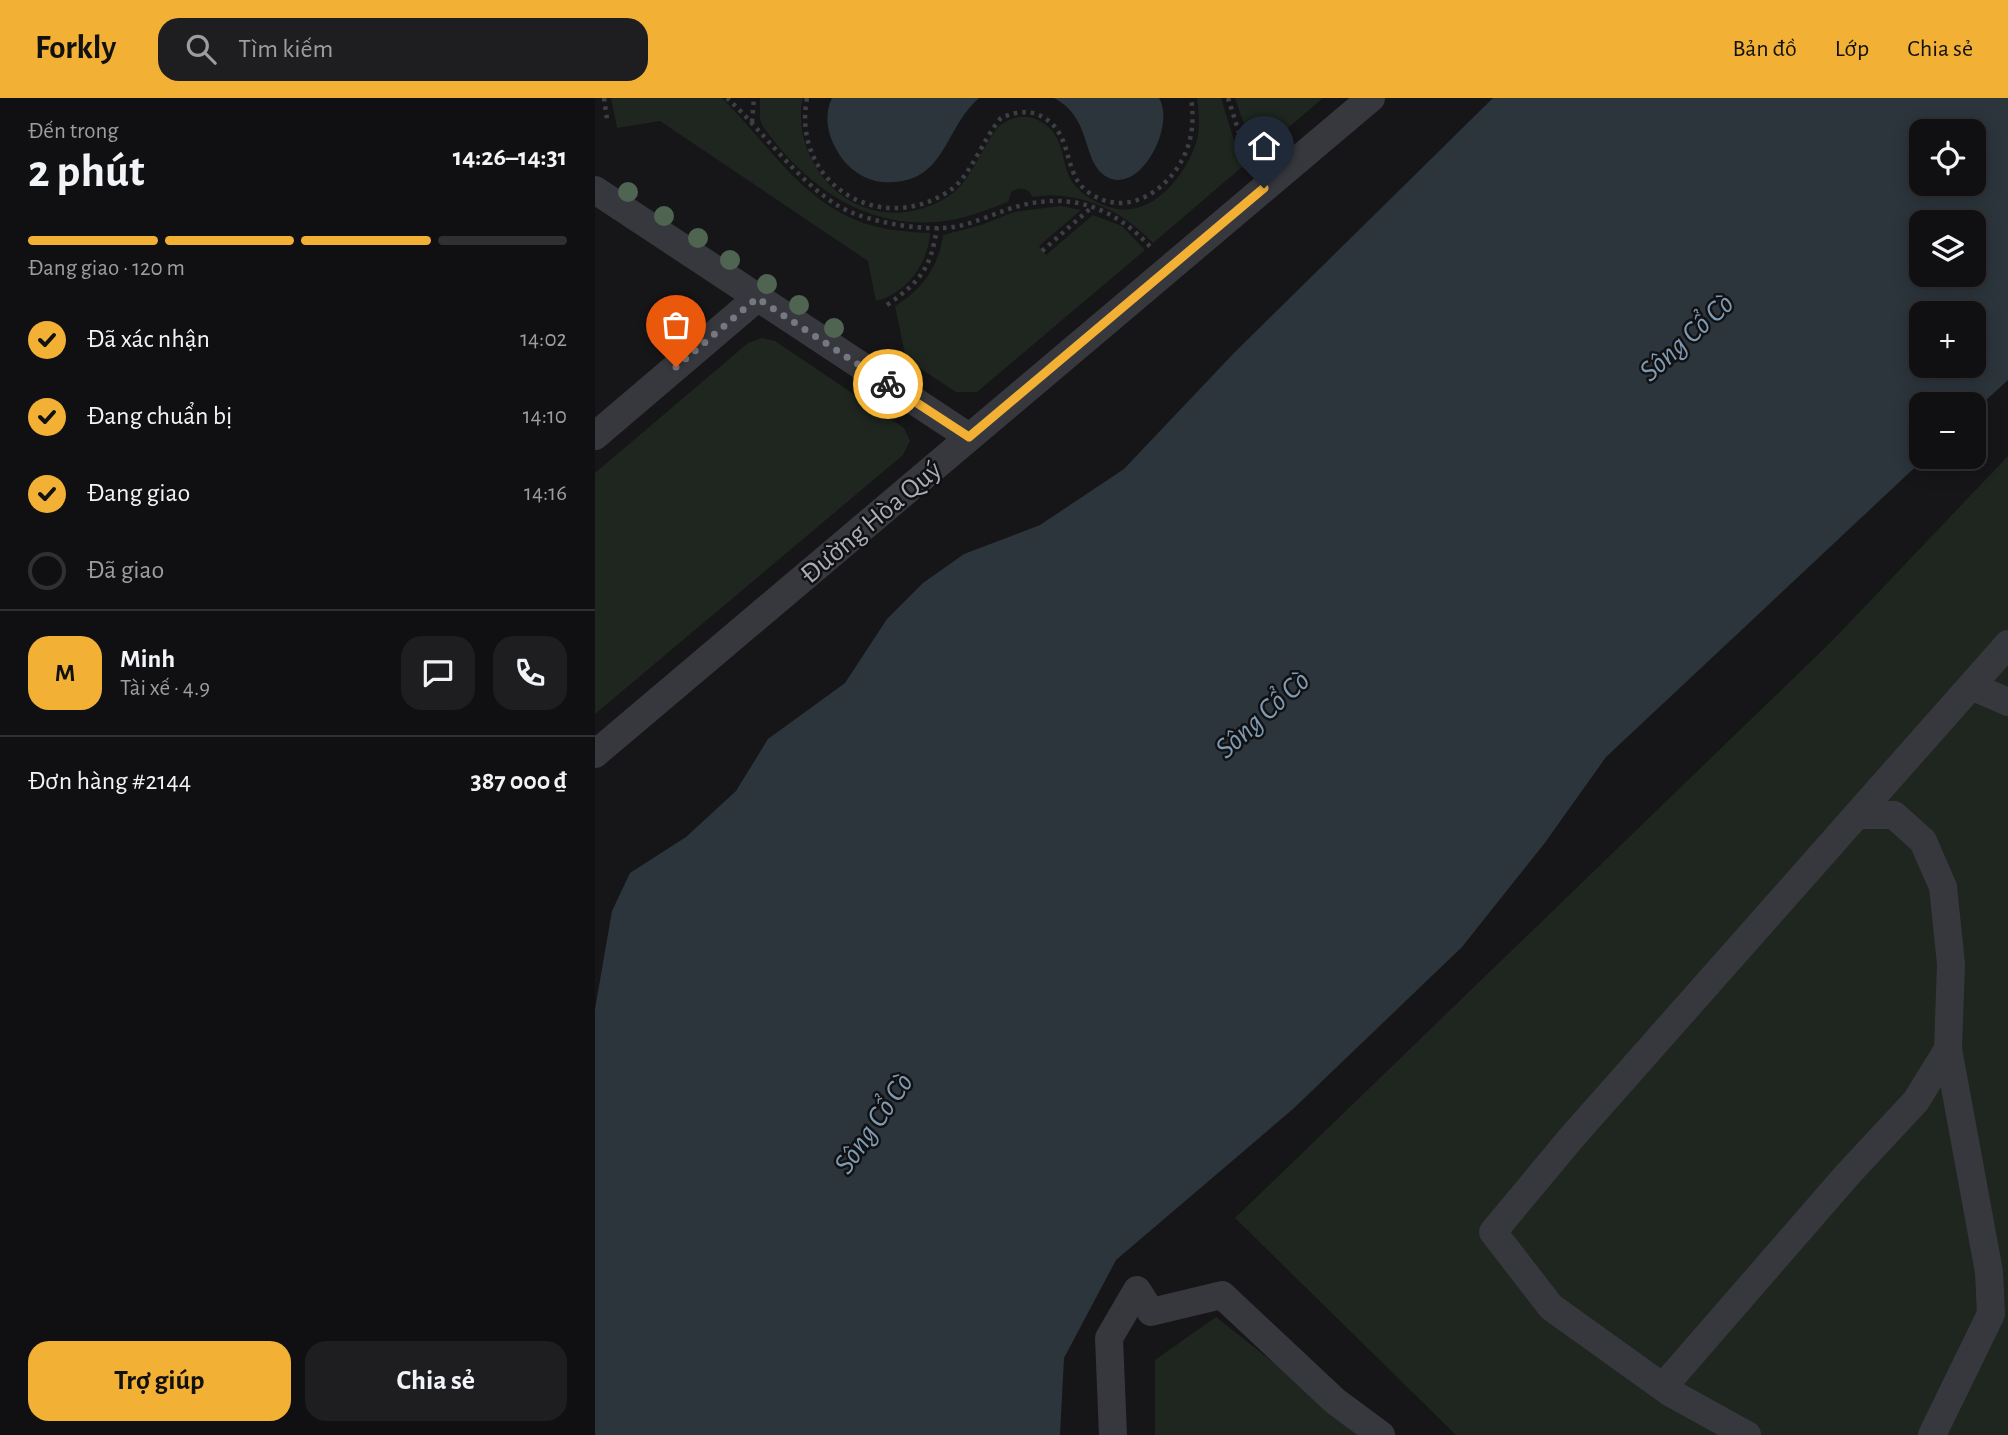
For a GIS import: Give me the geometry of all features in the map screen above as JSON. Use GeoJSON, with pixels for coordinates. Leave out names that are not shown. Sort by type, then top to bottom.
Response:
{"type":"FeatureCollection","features":[{"type":"Feature","properties":{"kind":"street","name":"Đường Hòa Quý"},"geometry":{"type":"LineString","coordinates":[[595,754],[1371,98]]}},
{"type":"Feature","properties":{"kind":"street"},"geometry":{"type":"LineString","coordinates":[[595,190],[969,437]]}},
{"type":"Feature","properties":{"kind":"street"},"geometry":{"type":"LineString","coordinates":[[595,436],[757,298]]}},
{"type":"Feature","properties":{"kind":"street"},"geometry":{"type":"LineString","coordinates":[[1747,1435],[1663,1387],[1551,1307],[1493,1232],[1571,1137],[2008,644]]}},
{"type":"Feature","properties":{"kind":"street"},"geometry":{"type":"LineString","coordinates":[[1971,686],[2008,702]]}},
{"type":"Feature","properties":{"kind":"street"},"geometry":{"type":"LineString","coordinates":[[1857,815],[1894,815],[1923,841],[1943,887],[1951,964],[1948,1049],[1989,1272],[1991,1314],[1932,1435]]}},
{"type":"Feature","properties":{"kind":"street"},"geometry":{"type":"LineString","coordinates":[[1663,1387],[1848,1174],[1916,1101],[1948,1049]]}},
{"type":"Feature","properties":{"kind":"street"},"geometry":{"type":"LineString","coordinates":[[1113,1435],[1109,1338],[1137,1290],[1151,1312],[1222,1295],[1335,1401],[1381,1435]]}},
{"type":"Feature","properties":{"kind":"path"},"geometry":{"type":"LineString","coordinates":[[604,98],[607,119]]}},
{"type":"Feature","properties":{"kind":"path"},"geometry":{"type":"LineString","coordinates":[[727,98],[807,180],[832,201],[855,214],[879,221],[952,227],[1041,201],[1070,200],[1119,219],[1140,235],[1154,252]]}},
{"type":"Feature","properties":{"kind":"path"},"geometry":{"type":"LineString","coordinates":[[752,123],[754,98]]}},
{"type":"Feature","properties":{"kind":"path"},"geometry":{"type":"LineString","coordinates":[[807,98],[806,120],[810,144],[818,165],[827,178],[851,197],[888,209],[921,205],[952,189],[1001,118],[1027,111],[1051,123],[1059,133],[1066,145],[1074,173],[1088,192],[1114,203],[1141,200],[1154,193],[1168,180],[1185,154],[1193,124],[1191,98]]}},
{"type":"Feature","properties":{"kind":"path"},"geometry":{"type":"LineString","coordinates":[[1228,98],[1251,171]]}},
{"type":"Feature","properties":{"kind":"path"},"geometry":{"type":"LineString","coordinates":[[1042,251],[1092,207]]}},
{"type":"Feature","properties":{"kind":"path"},"geometry":{"type":"LineString","coordinates":[[887,305],[921,278],[932,257],[937,227]]}},
{"type":"Feature","properties":{"kind":"shaded area"},"geometry":{"type":"Polygon","coordinates":[[[611,98],[722,98],[783,166],[817,197],[836,210],[874,226],[930,233],[920,266],[906,284],[876,301],[868,261],[660,121],[617,128],[611,98]]]}},
{"type":"Feature","properties":{"kind":"shaded area"},"geometry":{"type":"Polygon","coordinates":[[[760,98],[803,98],[803,134],[816,167],[829,185],[846,198],[864,207],[885,212],[906,212],[928,207],[949,196],[964,182],[998,127],[1020,117],[1031,117],[1048,127],[1059,142],[1069,176],[1078,189],[1098,203],[1113,208],[1140,207],[1153,201],[1174,182],[1190,158],[1197,140],[1197,98],[1221,98],[1242,167],[1153,243],[1127,221],[1098,205],[1066,197],[1033,197],[1023,189],[1011,192],[1008,202],[957,219],[927,223],[898,221],[871,214],[846,203],[800,170],[762,125],[760,98]]]}},
{"type":"Feature","properties":{"kind":"shaded area"},"geometry":{"type":"Polygon","coordinates":[[[1235,98],[1323,98],[1255,156],[1235,98]]]}},
{"type":"Feature","properties":{"kind":"shaded area"},"geometry":{"type":"Polygon","coordinates":[[[1060,206],[1081,210],[1039,246],[1046,255],[1093,215],[1122,226],[1145,250],[977,392],[956,392],[906,359],[895,306],[913,293],[928,276],[938,257],[943,235],[981,225],[1014,212],[1060,206]]]}},
{"type":"Feature","properties":{"kind":"shaded area"},"geometry":{"type":"Polygon","coordinates":[[[762,338],[775,341],[904,428],[910,441],[903,455],[595,714],[595,473],[748,343],[762,338]]]}},
{"type":"Feature","properties":{"kind":"shaded area"},"geometry":{"type":"Polygon","coordinates":[[[2008,456],[2008,1435],[1456,1435],[1235,1218],[1833,640],[2008,456]]]}},
{"type":"Feature","properties":{"kind":"shaded area"},"geometry":{"type":"Polygon","coordinates":[[[1216,1317],[1365,1435],[1155,1435],[1155,1360],[1216,1317]]]}},
{"type":"Feature","properties":{"kind":"water"},"geometry":{"type":"Polygon","coordinates":[[[832,98],[979,98],[967,111],[932,165],[920,175],[904,181],[883,182],[858,173],[847,165],[839,154],[828,127],[832,98]]]}},
{"type":"Feature","properties":{"kind":"water"},"geometry":{"type":"Polygon","coordinates":[[[1054,98],[1159,98],[1163,110],[1163,125],[1152,155],[1131,176],[1119,180],[1107,177],[1093,161],[1075,117],[1054,98]]]}},
{"type":"Feature","properties":{"kind":"water","name":"Sông Cổ Cò"},"geometry":{"type":"Polygon","coordinates":[[[1493,98],[2008,98],[2008,380],[1986,400],[1986,392],[1909,392],[1909,469],[1913,469],[1606,757],[1544,844],[1462,947],[1293,1109],[1116,1260],[1064,1358],[1060,1435],[595,1435],[595,1009],[612,911],[630,873],[686,837],[736,791],[768,739],[845,683],[887,619],[923,583],[964,554],[1040,525],[1124,469],[1233,354],[1493,98]]]}},
{"type":"Feature","properties":{"kind":"way so far"},"geometry":{"type":"LineString","coordinates":[[676,367],[757,298],[888,384]]}},
{"type":"Feature","properties":{"kind":"route"},"geometry":{"type":"LineString","coordinates":[[888,384],[969,437],[1264,188]]}}]}
